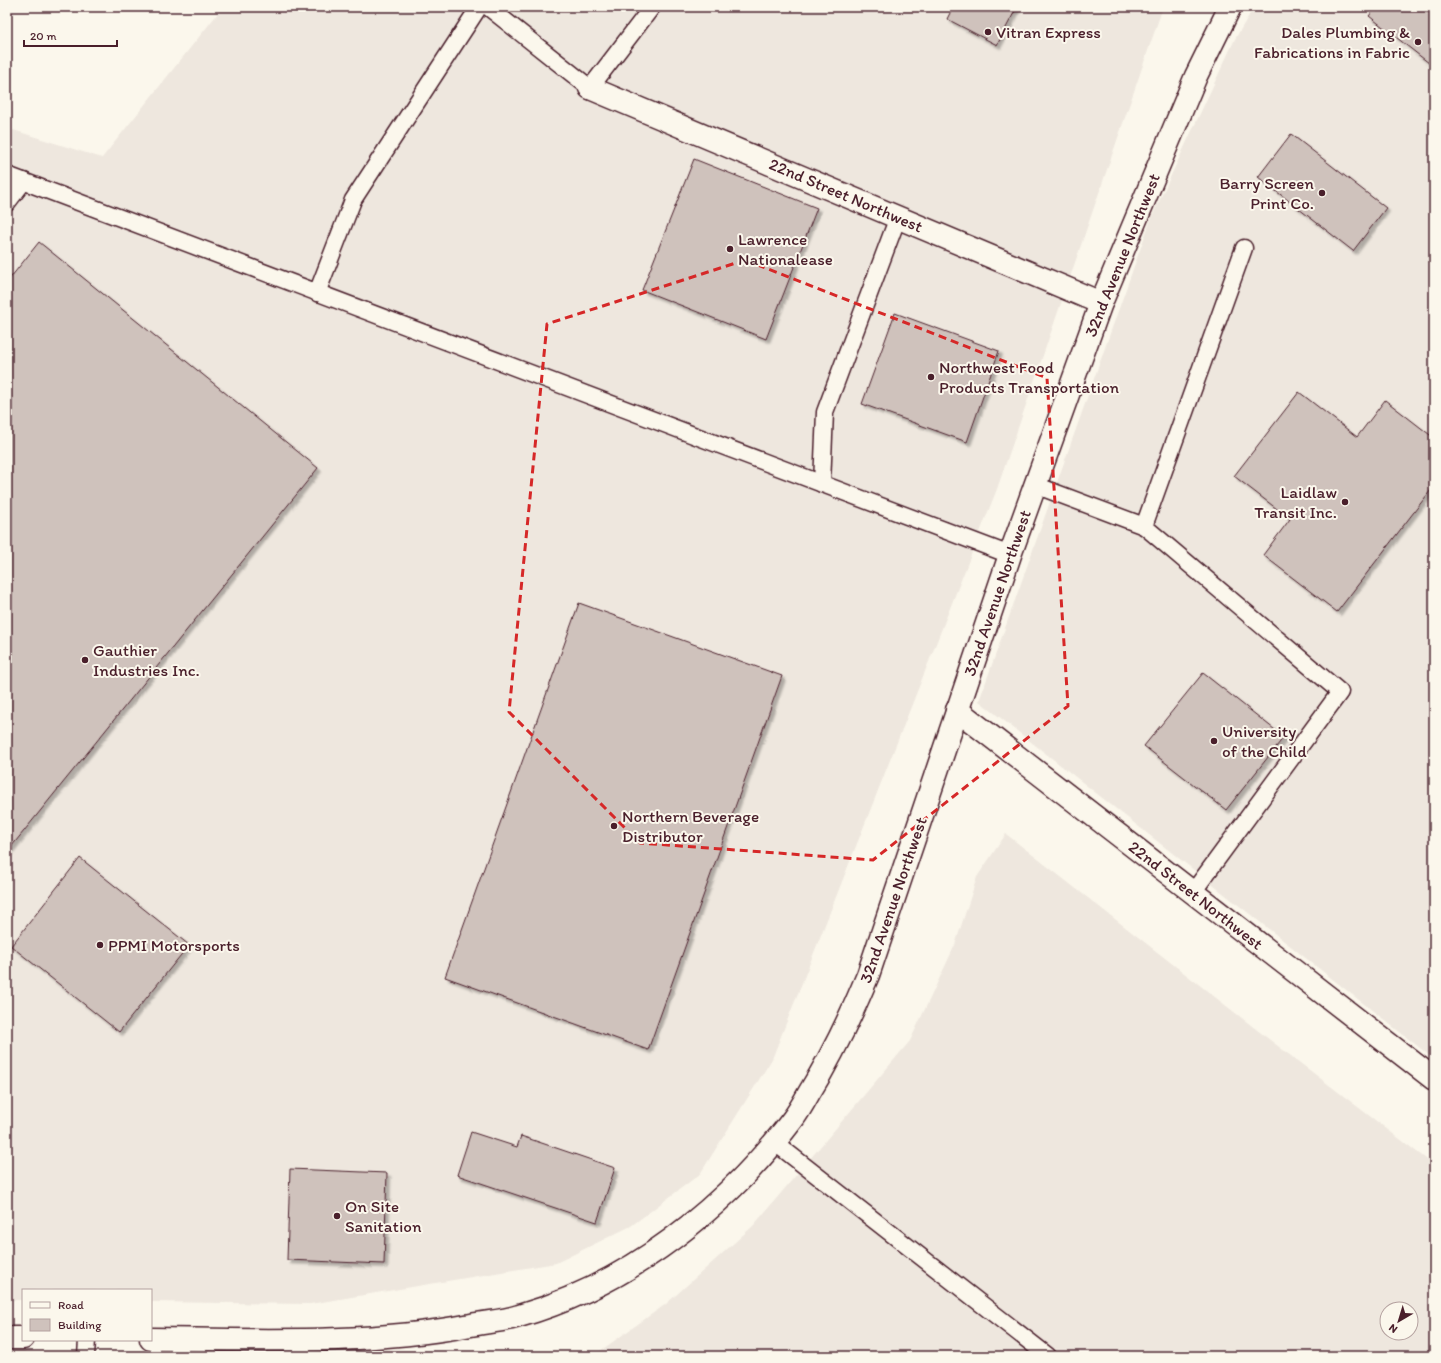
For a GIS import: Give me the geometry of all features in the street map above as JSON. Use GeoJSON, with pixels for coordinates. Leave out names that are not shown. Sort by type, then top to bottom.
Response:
{"type":"FeatureCollection","features":[{"type":"Feature","properties":{"kind":"street","name":"32nd Avenue Northwest"},"geometry":{"type":"LineString","coordinates":[[152,1340],[300,1341],[348,1338],[411,1334],[518,1317],[569,1299],[619,1275],[664,1246],[718,1202],[759,1160],[793,1119],[822,1073],[847,1023],[868,975],[1010,555],[1101,303],[1196,76],[1230,7]]}},
{"type":"Feature","properties":{"kind":"street","name":"22nd Street Northwest"},"geometry":{"type":"LineString","coordinates":[[590,88],[1101,303]]}},
{"type":"Feature","properties":{"kind":"street","name":"22nd Street Northwest"},"geometry":{"type":"LineString","coordinates":[[957,710],[1434,1079]]}},
{"type":"Feature","properties":{"kind":"street"},"geometry":{"type":"LineString","coordinates":[[7,1338],[22,1338]]}},
{"type":"Feature","properties":{"kind":"lane"},"geometry":{"type":"LineString","coordinates":[[317,293],[353,200],[479,7]]}},
{"type":"Feature","properties":{"kind":"lane"},"geometry":{"type":"LineString","coordinates":[[488,7],[590,88],[652,7]]}},
{"type":"Feature","properties":{"kind":"lane"},"geometry":{"type":"LineString","coordinates":[[7,175],[1010,555]]}},
{"type":"Feature","properties":{"kind":"lane"},"geometry":{"type":"LineString","coordinates":[[7,203],[24,182]]}},
{"type":"Feature","properties":{"kind":"lane"},"geometry":{"type":"LineString","coordinates":[[822,484],[825,412],[898,217]]}},
{"type":"Feature","properties":{"kind":"lane"},"geometry":{"type":"LineString","coordinates":[[1144,526],[1244,248]]}},
{"type":"Feature","properties":{"kind":"lane"},"geometry":{"type":"LineString","coordinates":[[1035,485],[1144,526],[1340,692],[1193,892]]}},
{"type":"Feature","properties":{"kind":"lane"},"geometry":{"type":"LineString","coordinates":[[774,1142],[1048,1356]]}},
{"type":"Feature","properties":{"kind":"lane"},"geometry":{"type":"LineString","coordinates":[[86,1356],[87,1341]]}},
{"type":"Feature","properties":{"kind":"highlighted area"},"geometry":{"type":"Polygon","coordinates":[[[745,260],[1047,378],[1068,706],[873,860],[640,843],[509,712],[547,324],[745,260]]]}},
{"type":"Feature","properties":{"kind":"shaded area"},"geometry":{"type":"Polygon","coordinates":[[[223,7],[1163,7],[997,489],[772,1059],[700,1174],[631,1226],[556,1263],[310,1304],[152,1302],[152,1289],[22,1289],[22,1300],[7,1300],[7,128],[102,158],[223,7]]]}},
{"type":"Feature","properties":{"kind":"shaded area"},"geometry":{"type":"Polygon","coordinates":[[[1254,7],[1434,7],[1434,1059],[979,701],[1152,216],[1235,39],[1254,7]]]}},
{"type":"Feature","properties":{"kind":"shaded area"},"geometry":{"type":"Polygon","coordinates":[[[1006,834],[1270,1040],[1434,1165],[1434,1356],[593,1356],[666,1304],[753,1226],[910,1041],[955,945],[977,877],[1006,834]]]}},
{"type":"Feature","properties":{"kind":"building","name":"Vitran Express"},"geometry":{"type":"Polygon","coordinates":[[[953,7],[1017,7],[997,45],[947,19],[953,7]]]}},
{"type":"Feature","properties":{"kind":"building","name":"Dales Plumbing & Fabrications in Fabric"},"geometry":{"type":"Polygon","coordinates":[[[1376,7],[1434,7],[1434,67],[1369,16],[1376,7]]]}},
{"type":"Feature","properties":{"kind":"building","name":"Barry Screen Print Co."},"geometry":{"type":"Polygon","coordinates":[[[1291,134],[1386,208],[1353,251],[1258,177],[1291,134]]]}},
{"type":"Feature","properties":{"kind":"building","name":"Lawrence Nationalease"},"geometry":{"type":"Polygon","coordinates":[[[694,159],[817,208],[766,339],[642,290],[694,159]]]}},
{"type":"Feature","properties":{"kind":"building","name":"Gauthier Industries Inc."},"geometry":{"type":"Polygon","coordinates":[[[39,242],[318,468],[7,852],[7,282],[39,242]]]}},
{"type":"Feature","properties":{"kind":"building","name":"Northwest Food Products Transportation"},"geometry":{"type":"Polygon","coordinates":[[[895,313],[999,351],[967,442],[862,404],[895,313]]]}},
{"type":"Feature","properties":{"kind":"building","name":"Laidlaw Transit Inc."},"geometry":{"type":"Polygon","coordinates":[[[1299,392],[1357,437],[1385,400],[1434,438],[1434,486],[1337,612],[1263,555],[1290,519],[1234,476],[1299,392]]]}},
{"type":"Feature","properties":{"kind":"building","name":"Northern Beverage Distributor"},"geometry":{"type":"Polygon","coordinates":[[[579,603],[782,676],[648,1050],[445,977],[579,603]]]}},
{"type":"Feature","properties":{"kind":"building","name":"University of the Child"},"geometry":{"type":"Polygon","coordinates":[[[1203,673],[1284,737],[1226,810],[1144,746],[1203,673]]]}},
{"type":"Feature","properties":{"kind":"building","name":"PPMI Motorsports"},"geometry":{"type":"Polygon","coordinates":[[[80,858],[189,945],[119,1032],[11,946],[80,858]]]}},
{"type":"Feature","properties":{"kind":"building"},"geometry":{"type":"Polygon","coordinates":[[[471,1132],[517,1147],[521,1136],[615,1168],[597,1222],[457,1175],[471,1132]]]}},
{"type":"Feature","properties":{"kind":"building","name":"On Site Sanitation"},"geometry":{"type":"Polygon","coordinates":[[[290,1169],[387,1173],[384,1264],[287,1260],[290,1169]]]}},
{"type":"Feature","properties":{"kind":"place","name":"Vitran Express"},"geometry":{"type":"Point","coordinates":[988,32]}},
{"type":"Feature","properties":{"kind":"place","name":"Dales Plumbing & Fabrications in Fabric"},"geometry":{"type":"Point","coordinates":[1418,42]}},
{"type":"Feature","properties":{"kind":"place","name":"Barry Screen Print Co."},"geometry":{"type":"Point","coordinates":[1322,193]}},
{"type":"Feature","properties":{"kind":"place","name":"Lawrence Nationalease"},"geometry":{"type":"Point","coordinates":[730,249]}},
{"type":"Feature","properties":{"kind":"place","name":"Northwest Food Products Transportation"},"geometry":{"type":"Point","coordinates":[931,377]}},
{"type":"Feature","properties":{"kind":"place","name":"Laidlaw Transit Inc."},"geometry":{"type":"Point","coordinates":[1345,502]}},
{"type":"Feature","properties":{"kind":"place","name":"Gauthier Industries Inc."},"geometry":{"type":"Point","coordinates":[85,660]}},
{"type":"Feature","properties":{"kind":"place","name":"University of the Child"},"geometry":{"type":"Point","coordinates":[1214,741]}},
{"type":"Feature","properties":{"kind":"place","name":"Northern Beverage Distributor"},"geometry":{"type":"Point","coordinates":[614,826]}},
{"type":"Feature","properties":{"kind":"place","name":"PPMI Motorsports"},"geometry":{"type":"Point","coordinates":[100,945]}},
{"type":"Feature","properties":{"kind":"place","name":"On Site Sanitation"},"geometry":{"type":"Point","coordinates":[337,1216]}}]}
